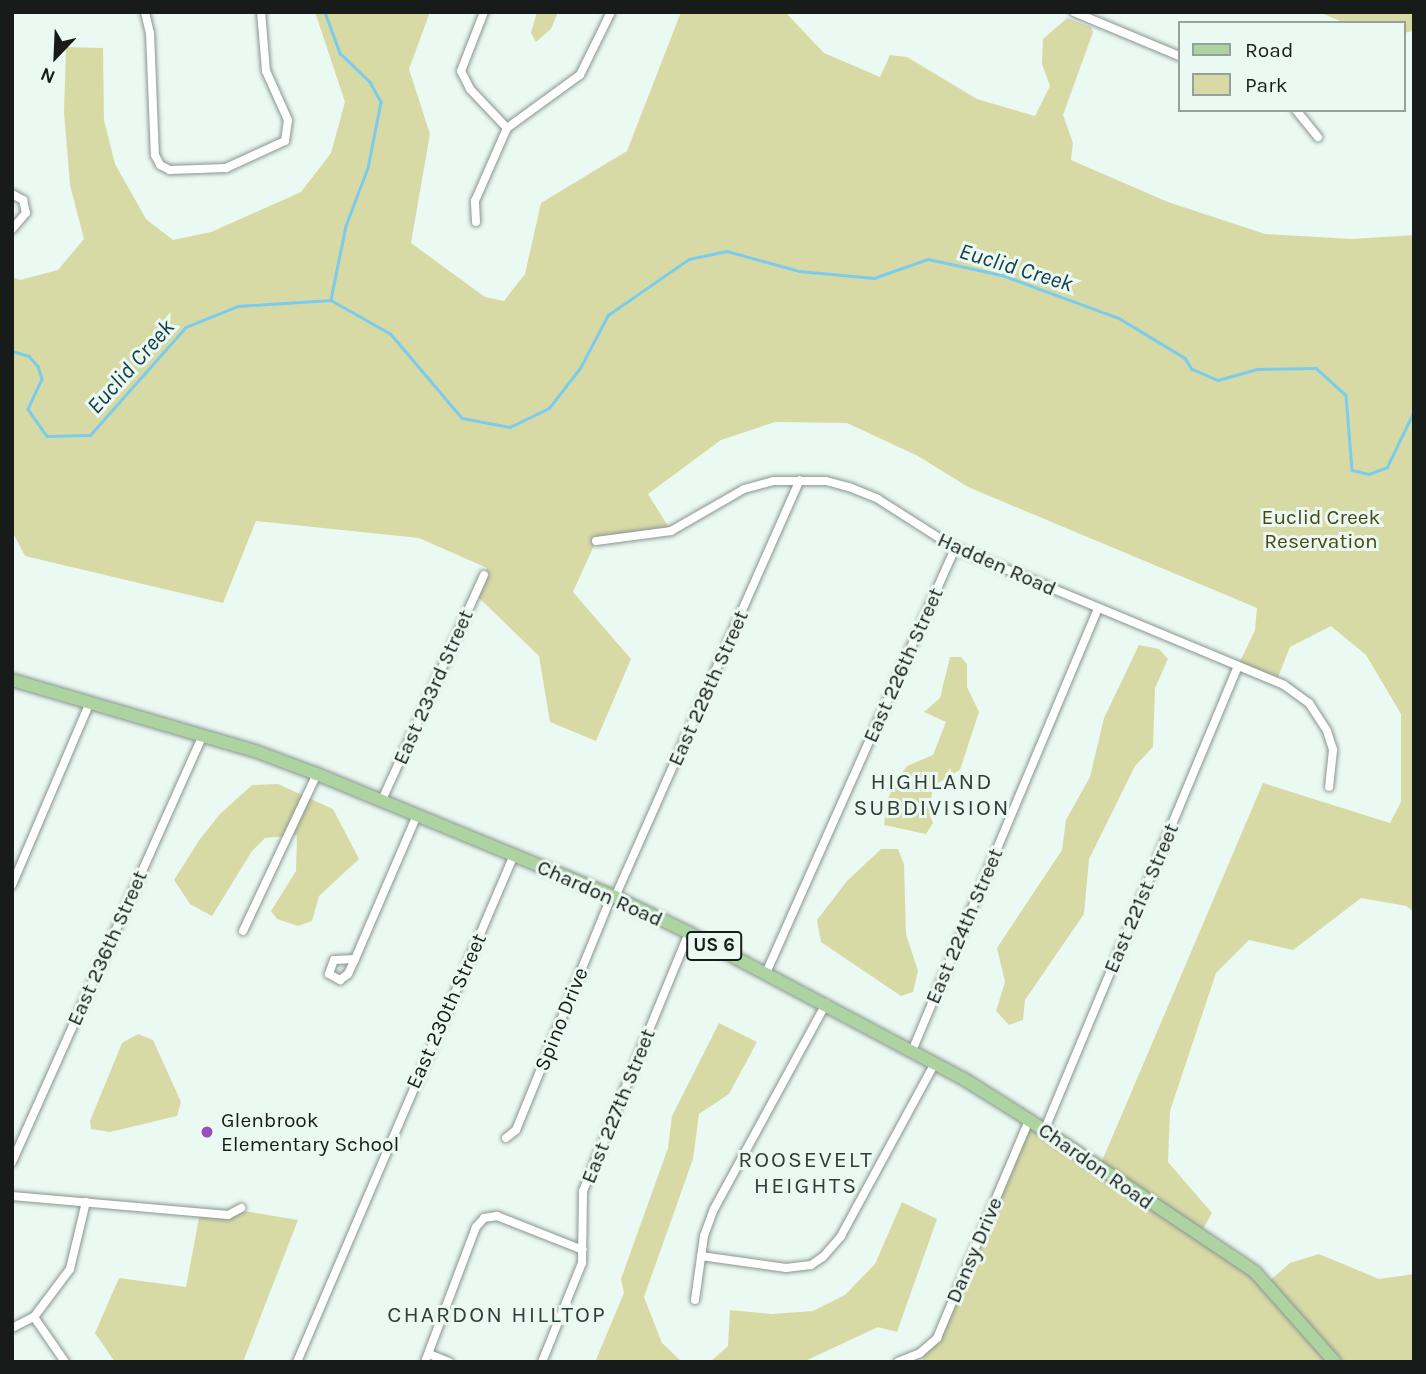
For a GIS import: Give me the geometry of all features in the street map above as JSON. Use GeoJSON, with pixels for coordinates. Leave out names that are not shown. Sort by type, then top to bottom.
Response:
{"type":"FeatureCollection","features":[{"type":"Feature","properties":{"kind":"main road","name":"Chardon Road"},"geometry":{"type":"LineString","coordinates":[[12,680],[204,736],[317,774],[614,896],[689,933],[935,1063],[1029,1120],[1255,1272],[1335,1362]]}},
{"type":"Feature","properties":{"kind":"street"},"geometry":{"type":"LineString","coordinates":[[145,12],[150,33],[155,155],[160,165],[170,170],[226,168],[285,141],[288,120],[267,71],[261,12]]}},
{"type":"Feature","properties":{"kind":"street"},"geometry":{"type":"LineString","coordinates":[[484,12],[463,60],[463,76],[507,128]]}},
{"type":"Feature","properties":{"kind":"street"},"geometry":{"type":"LineString","coordinates":[[477,222],[475,201],[507,128],[580,75],[611,12]]}},
{"type":"Feature","properties":{"kind":"street"},"geometry":{"type":"LineString","coordinates":[[1074,12],[1178,56]]}},
{"type":"Feature","properties":{"kind":"street"},"geometry":{"type":"LineString","coordinates":[[1298,112],[1318,137]]}},
{"type":"Feature","properties":{"kind":"street"},"geometry":{"type":"LineString","coordinates":[[12,194],[23,200],[26,213],[12,229]]}},
{"type":"Feature","properties":{"kind":"street","name":"Hadden Road"},"geometry":{"type":"LineString","coordinates":[[596,541],[671,531],[744,489],[800,480],[827,481],[878,499],[955,548],[1284,685],[1317,713],[1333,750],[1329,788]]}},
{"type":"Feature","properties":{"kind":"street","name":"East 228th Street"},"geometry":{"type":"LineString","coordinates":[[614,896],[800,480]]}},
{"type":"Feature","properties":{"kind":"street","name":"East 226th Street"},"geometry":{"type":"LineString","coordinates":[[766,973],[955,548]]}},
{"type":"Feature","properties":{"kind":"street","name":"East 233rd Street"},"geometry":{"type":"LineString","coordinates":[[382,800],[484,575]]}},
{"type":"Feature","properties":{"kind":"street","name":"East 224th Street"},"geometry":{"type":"LineString","coordinates":[[912,1051],[1097,608]]}},
{"type":"Feature","properties":{"kind":"street","name":"East 221st Street"},"geometry":{"type":"LineString","coordinates":[[1044,1131],[1238,666]]}},
{"type":"Feature","properties":{"kind":"street"},"geometry":{"type":"LineString","coordinates":[[12,885],[90,702]]}},
{"type":"Feature","properties":{"kind":"street","name":"East 236th Street"},"geometry":{"type":"LineString","coordinates":[[12,1162],[204,736]]}},
{"type":"Feature","properties":{"kind":"street"},"geometry":{"type":"LineString","coordinates":[[243,931],[317,774]]}},
{"type":"Feature","properties":{"kind":"street"},"geometry":{"type":"LineString","coordinates":[[355,959],[417,815]]}},
{"type":"Feature","properties":{"kind":"street","name":"East 230th Street"},"geometry":{"type":"LineString","coordinates":[[297,1362],[514,855]]}},
{"type":"Feature","properties":{"kind":"street","name":"Spino Drive"},"geometry":{"type":"LineString","coordinates":[[506,1138],[516,1130],[614,896]]}},
{"type":"Feature","properties":{"kind":"street","name":"East 227th Street"},"geometry":{"type":"LineString","coordinates":[[542,1362],[579,1274],[583,1250],[583,1191],[689,933]]}},
{"type":"Feature","properties":{"kind":"street"},"geometry":{"type":"LineString","coordinates":[[695,1300],[701,1256],[714,1209],[826,1004]]}},
{"type":"Feature","properties":{"kind":"street"},"geometry":{"type":"LineString","coordinates":[[701,1256],[786,1268],[811,1265],[823,1257],[841,1236],[935,1063]]}},
{"type":"Feature","properties":{"kind":"street","name":"Dansy Drive"},"geometry":{"type":"LineString","coordinates":[[898,1362],[920,1353],[937,1338],[1029,1120]]}},
{"type":"Feature","properties":{"kind":"street"},"geometry":{"type":"LineString","coordinates":[[12,1196],[228,1215],[241,1208]]}},
{"type":"Feature","properties":{"kind":"street"},"geometry":{"type":"LineString","coordinates":[[12,1328],[34,1317],[70,1269],[86,1202]]}},
{"type":"Feature","properties":{"kind":"street"},"geometry":{"type":"LineString","coordinates":[[449,1362],[427,1358],[475,1227],[484,1218],[497,1216],[583,1250]]}},
{"type":"Feature","properties":{"kind":"street"},"geometry":{"type":"LineString","coordinates":[[34,1317],[65,1362]]}},
{"type":"Feature","properties":{"kind":"green space","name":"Euclid Creek Reservation"},"geometry":{"type":"Polygon","coordinates":[[[315,12],[430,12],[409,69],[430,134],[411,243],[485,297],[504,301],[525,274],[541,203],[627,151],[681,12],[785,12],[824,53],[880,77],[890,55],[907,57],[977,99],[1035,116],[1050,86],[1042,64],[1043,39],[1067,18],[1091,27],[1093,32],[1063,115],[1073,143],[1071,160],[1168,202],[1265,234],[1352,239],[1414,235],[1414,912],[1406,906],[1361,898],[1293,950],[1249,940],[1216,973],[1170,1111],[1168,1162],[1212,1213],[1199,1236],[1267,1283],[1290,1263],[1319,1254],[1379,1279],[1414,1274],[1414,1362],[924,1362],[920,1353],[937,1338],[1029,1120],[1099,1168],[1263,783],[1390,823],[1401,802],[1401,714],[1366,655],[1331,626],[1290,647],[1276,682],[1238,666],[1255,630],[1257,608],[968,487],[918,456],[847,423],[775,422],[721,440],[648,494],[671,531],[596,541],[573,592],[631,659],[596,741],[550,722],[539,656],[475,594],[487,568],[419,538],[256,521],[223,603],[25,556],[12,531],[12,277],[20,280],[58,270],[84,239],[70,185],[64,112],[66,47],[103,48],[104,120],[115,164],[146,219],[173,240],[211,232],[301,192],[331,153],[345,102],[315,12]]]}},
{"type":"Feature","properties":{"kind":"green space"},"geometry":{"type":"Polygon","coordinates":[[[537,12],[558,12],[551,29],[536,42],[531,33],[537,12]]]}},
{"type":"Feature","properties":{"kind":"green space"},"geometry":{"type":"Polygon","coordinates":[[[1319,12],[1414,12],[1414,31],[1405,33],[1405,21],[1340,21],[1319,12]]]}},
{"type":"Feature","properties":{"kind":"green space"},"geometry":{"type":"Polygon","coordinates":[[[1139,645],[1159,649],[1168,659],[1155,688],[1153,747],[1135,766],[1089,859],[1084,914],[1025,1000],[1023,1020],[1009,1025],[996,1011],[1005,982],[997,948],[1062,850],[1066,820],[1090,777],[1104,718],[1139,645]]]}},
{"type":"Feature","properties":{"kind":"green space"},"geometry":{"type":"Polygon","coordinates":[[[950,657],[961,657],[967,664],[967,687],[979,712],[960,770],[933,786],[929,813],[933,823],[926,834],[884,825],[887,800],[898,778],[907,766],[933,755],[946,722],[924,712],[940,698],[950,657]]]}},
{"type":"Feature","properties":{"kind":"green space"},"geometry":{"type":"Polygon","coordinates":[[[278,784],[333,809],[359,859],[319,896],[312,921],[298,926],[277,919],[271,911],[296,871],[297,835],[265,838],[252,851],[212,916],[190,904],[174,880],[200,839],[220,814],[252,785],[278,784]]]}},
{"type":"Feature","properties":{"kind":"green space"},"geometry":{"type":"Polygon","coordinates":[[[881,849],[898,849],[904,864],[906,934],[918,971],[913,992],[901,996],[821,942],[817,920],[847,881],[881,849]]]}},
{"type":"Feature","properties":{"kind":"green space"},"geometry":{"type":"Polygon","coordinates":[[[719,1023],[757,1042],[729,1094],[699,1114],[693,1159],[644,1297],[662,1343],[682,1362],[595,1362],[624,1293],[621,1279],[668,1148],[672,1116],[719,1023]]]}},
{"type":"Feature","properties":{"kind":"green space"},"geometry":{"type":"Polygon","coordinates":[[[138,1034],[153,1040],[181,1102],[177,1116],[110,1132],[91,1129],[90,1121],[122,1043],[138,1034]]]}},
{"type":"Feature","properties":{"kind":"green space"},"geometry":{"type":"Polygon","coordinates":[[[902,1202],[937,1219],[897,1332],[878,1327],[803,1362],[710,1362],[728,1346],[730,1310],[772,1314],[813,1311],[845,1295],[875,1264],[902,1202]]]}},
{"type":"Feature","properties":{"kind":"green space"},"geometry":{"type":"Polygon","coordinates":[[[238,1210],[298,1220],[243,1362],[115,1362],[95,1333],[119,1278],[186,1287],[200,1213],[228,1215],[238,1210]]]}},
{"type":"Feature","properties":{"kind":"waterway"},"geometry":{"type":"LineString","coordinates":[[325,12],[340,53],[370,82],[381,102],[368,168],[346,226],[331,300]]}},
{"type":"Feature","properties":{"kind":"waterway","name":"Euclid Creek"},"geometry":{"type":"LineString","coordinates":[[12,351],[29,356],[38,366],[42,379],[28,409],[47,436],[90,435],[186,327],[238,306],[331,300],[391,334],[462,418],[510,427],[549,408],[580,368],[608,315],[689,259],[727,251],[799,271],[874,278],[928,259],[1002,275],[1119,318],[1185,358],[1192,369],[1218,380],[1257,369],[1316,368],[1346,395],[1352,470],[1369,474],[1387,467],[1414,411]]}},
{"type":"Feature","properties":{"kind":"place","name":"Glenbrook Elementary School"},"geometry":{"type":"Point","coordinates":[207,1132]}},
{"type":"Feature","properties":{"kind":"district","name":"HIGHLAND SUBDIVISION"},"geometry":{"type":"Point","coordinates":[932,795]}},
{"type":"Feature","properties":{"kind":"district","name":"ROOSEVELT HEIGHTS"},"geometry":{"type":"Point","coordinates":[806,1173]}},
{"type":"Feature","properties":{"kind":"district","name":"CHARDON HILLTOP"},"geometry":{"type":"Point","coordinates":[497,1315]}}]}
